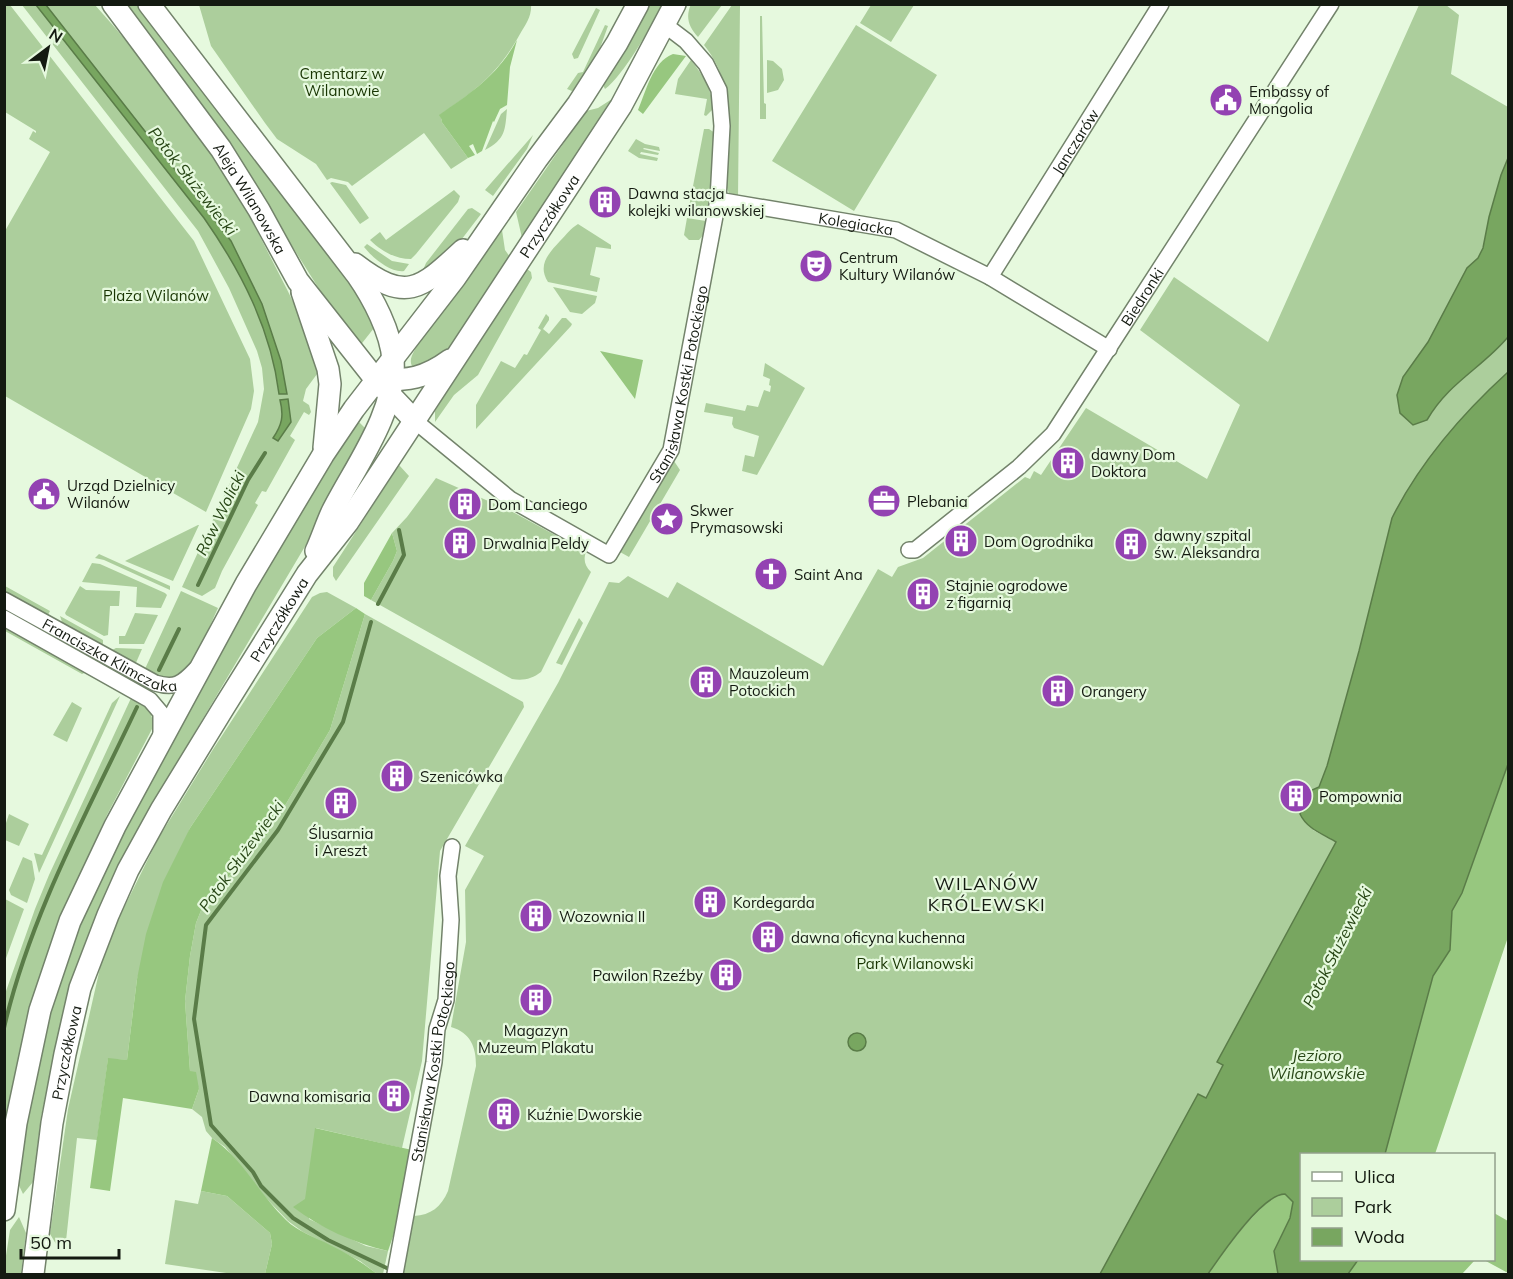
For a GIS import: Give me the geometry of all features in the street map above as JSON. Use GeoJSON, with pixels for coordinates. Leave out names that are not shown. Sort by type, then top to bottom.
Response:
{"type":"FeatureCollection","features":[{"type":"Feature","properties":{"kind":"main road","name":"Aleja Wilanowska"},"geometry":{"type":"LineString","coordinates":[[113,4],[221,149],[259,210],[298,281],[415,421]]}},
{"type":"Feature","properties":{"kind":"main road"},"geometry":{"type":"LineString","coordinates":[[149,4],[368,290],[391,348],[393,359]]}},
{"type":"Feature","properties":{"kind":"main road"},"geometry":{"type":"LineString","coordinates":[[307,574],[332,513],[374,438],[393,359],[455,278],[490,225],[578,104],[617,43],[638,4]]}},
{"type":"Feature","properties":{"kind":"main road","name":"Przyczółkowa"},"geometry":{"type":"LineString","coordinates":[[33,1275],[52,1123],[80,988],[97,941],[128,870],[161,810],[307,574],[348,522],[621,106],[675,4]]}},
{"type":"Feature","properties":{"kind":"main road"},"geometry":{"type":"LineString","coordinates":[[340,252],[382,282],[393,286],[414,288],[437,274],[490,225]]}},
{"type":"Feature","properties":{"kind":"main road"},"geometry":{"type":"LineString","coordinates":[[298,281],[328,369],[329,412],[323,454]]}},
{"type":"Feature","properties":{"kind":"main road"},"geometry":{"type":"LineString","coordinates":[[4,1210],[24,1077],[55,960],[90,876],[159,745],[252,574],[323,454],[385,385],[434,372],[458,355]]}},
{"type":"Feature","properties":{"kind":"street","name":"Janczarów"},"geometry":{"type":"LineString","coordinates":[[990,277],[1161,4]]}},
{"type":"Feature","properties":{"kind":"street","name":"Biedronki"},"geometry":{"type":"LineString","coordinates":[[909,550],[915,550],[1041,447],[1053,434],[1331,4]]}},
{"type":"Feature","properties":{"kind":"street","name":"Stanisława Kostki Potockiego"},"geometry":{"type":"LineString","coordinates":[[415,421],[510,499],[609,555],[671,450],[718,200],[722,126],[719,90],[706,64],[686,41],[665,25]]}},
{"type":"Feature","properties":{"kind":"street","name":"Kolegiacka"},"geometry":{"type":"LineString","coordinates":[[718,200],[896,230],[990,277],[1109,348]]}},
{"type":"Feature","properties":{"kind":"street","name":"Franciszka Klimczaka"},"geometry":{"type":"LineString","coordinates":[[4,600],[155,683],[166,686],[176,685],[185,680],[209,655]]}},
{"type":"Feature","properties":{"kind":"street","name":"Franciszka Klimczaka"},"geometry":{"type":"LineString","coordinates":[[4,618],[150,700],[161,713],[162,730],[159,745]]}},
{"type":"Feature","properties":{"kind":"street","name":"Stanisława Kostki Potockiego"},"geometry":{"type":"LineString","coordinates":[[396,1267],[434,1062],[437,1029],[446,1000],[451,920],[448,876],[452,847]]}},
{"type":"Feature","properties":{"kind":"green space","name":"Plaża Wilanów"},"geometry":{"type":"Polygon","coordinates":[[[5,4],[10,5],[194,241],[250,359],[254,391],[251,409],[206,512],[5,396],[5,231],[50,152],[29,139],[33,131],[36,133],[36,131],[5,112],[5,4]]]}},
{"type":"Feature","properties":{"kind":"green space","name":"Cmentarz w Wilanowie"},"geometry":{"type":"Polygon","coordinates":[[[531,4],[531,12],[526,23],[512,48],[495,71],[440,115],[441,121],[468,158],[451,169],[424,133],[352,186],[348,182],[331,178],[327,180],[316,164],[277,139],[211,46],[199,5],[531,4]]]}},
{"type":"Feature","properties":{"kind":"green space"},"geometry":{"type":"Polygon","coordinates":[[[691,4],[722,5],[698,37],[689,22],[688,14],[691,4]]]}},
{"type":"Feature","properties":{"kind":"green space"},"geometry":{"type":"Polygon","coordinates":[[[22,5],[95,5],[159,82],[234,187],[294,304],[320,370],[306,389],[303,401],[309,405],[311,412],[309,415],[304,412],[290,436],[295,440],[266,492],[262,491],[255,503],[258,505],[215,588],[202,596],[182,587],[258,422],[264,389],[262,368],[257,351],[229,288],[198,231],[22,5]]]}},
{"type":"Feature","properties":{"kind":"green space"},"geometry":{"type":"Polygon","coordinates":[[[122,5],[141,5],[357,286],[374,328],[359,347],[338,319],[239,162],[122,5]]]}},
{"type":"Feature","properties":{"kind":"green space"},"geometry":{"type":"Polygon","coordinates":[[[649,5],[661,5],[628,62],[605,89],[603,85],[649,5]]]}},
{"type":"Feature","properties":{"kind":"green space"},"geometry":{"type":"Polygon","coordinates":[[[732,5],[740,5],[738,197],[729,193],[726,184],[730,124],[724,82],[704,45],[732,5]]]}},
{"type":"Feature","properties":{"kind":"green space"},"geometry":{"type":"Polygon","coordinates":[[[871,5],[914,5],[891,42],[860,23],[871,5]]]}},
{"type":"Feature","properties":{"kind":"green space","name":"Park Wilanowski"},"geometry":{"type":"Polygon","coordinates":[[[1419,5],[1446,5],[1459,15],[1451,74],[1508,107],[1508,372],[1444,439],[1416,477],[1392,518],[1359,651],[1319,787],[1313,830],[1336,842],[1217,1062],[1223,1065],[1206,1098],[1198,1095],[1100,1274],[403,1274],[414,1216],[426,1214],[435,1209],[448,1191],[476,1066],[475,1053],[468,1037],[451,1027],[466,942],[465,890],[484,856],[465,846],[558,683],[609,582],[619,583],[628,576],[668,598],[677,582],[823,666],[878,569],[892,577],[898,567],[923,558],[1025,477],[1030,479],[1034,471],[1041,475],[1086,408],[1207,479],[1240,405],[1140,330],[1174,277],[1268,342],[1419,5]]]}},
{"type":"Feature","properties":{"kind":"green space"},"geometry":{"type":"Polygon","coordinates":[[[596,8],[600,10],[578,58],[574,59],[572,54],[596,8]]]}},
{"type":"Feature","properties":{"kind":"green space"},"geometry":{"type":"Polygon","coordinates":[[[760,16],[762,16],[766,119],[760,119],[760,16]]]}},
{"type":"Feature","properties":{"kind":"green space"},"geometry":{"type":"Polygon","coordinates":[[[605,25],[608,26],[599,51],[577,87],[572,91],[567,89],[578,73],[583,72],[605,25]]]}},
{"type":"Feature","properties":{"kind":"green space"},"geometry":{"type":"Polygon","coordinates":[[[856,25],[937,75],[854,211],[772,161],[856,25]]]}},
{"type":"Feature","properties":{"kind":"green space"},"geometry":{"type":"Polygon","coordinates":[[[691,60],[703,77],[713,102],[713,109],[706,116],[704,115],[707,99],[675,94],[678,79],[691,60]]]}},
{"type":"Feature","properties":{"kind":"green space"},"geometry":{"type":"Polygon","coordinates":[[[767,60],[773,61],[782,69],[784,80],[778,90],[767,93],[767,60]]]}},
{"type":"Feature","properties":{"kind":"green space"},"geometry":{"type":"Polygon","coordinates":[[[612,99],[522,238],[516,212],[586,111],[598,108],[612,99]]]}},
{"type":"Feature","properties":{"kind":"green space"},"geometry":{"type":"Polygon","coordinates":[[[507,109],[506,123],[501,138],[485,150],[501,114],[507,109]]]}},
{"type":"Feature","properties":{"kind":"green space"},"geometry":{"type":"Polygon","coordinates":[[[704,129],[715,133],[707,215],[688,212],[704,129]]]}},
{"type":"Feature","properties":{"kind":"green space"},"geometry":{"type":"Polygon","coordinates":[[[533,135],[527,149],[493,196],[485,190],[533,135]]]}},
{"type":"Feature","properties":{"kind":"green space"},"geometry":{"type":"Polygon","coordinates":[[[636,139],[659,147],[660,151],[643,149],[659,153],[658,155],[641,152],[640,154],[658,158],[657,161],[639,158],[628,151],[636,139]]]}},
{"type":"Feature","properties":{"kind":"green space"},"geometry":{"type":"Polygon","coordinates":[[[330,183],[346,185],[369,218],[360,224],[330,183]]]}},
{"type":"Feature","properties":{"kind":"green space"},"geometry":{"type":"Polygon","coordinates":[[[454,190],[460,196],[458,202],[411,259],[389,254],[370,240],[380,232],[386,240],[454,190]]]}},
{"type":"Feature","properties":{"kind":"green space"},"geometry":{"type":"Polygon","coordinates":[[[472,208],[481,214],[455,248],[420,277],[426,263],[468,209],[472,208]]]}},
{"type":"Feature","properties":{"kind":"green space"},"geometry":{"type":"Polygon","coordinates":[[[687,218],[706,221],[704,234],[699,240],[689,240],[684,235],[687,218]]]}},
{"type":"Feature","properties":{"kind":"green space"},"geometry":{"type":"Polygon","coordinates":[[[578,224],[611,245],[611,249],[596,247],[590,275],[600,278],[597,292],[548,282],[545,276],[544,265],[548,255],[578,224]]]}},
{"type":"Feature","properties":{"kind":"green space"},"geometry":{"type":"Polygon","coordinates":[[[502,230],[505,250],[510,257],[452,345],[430,362],[412,366],[411,358],[418,344],[502,230]]]}},
{"type":"Feature","properties":{"kind":"green space"},"geometry":{"type":"Polygon","coordinates":[[[367,244],[392,261],[409,264],[404,271],[393,270],[376,260],[367,251],[364,247],[367,244]]]}},
{"type":"Feature","properties":{"kind":"green space"},"geometry":{"type":"Polygon","coordinates":[[[527,269],[531,272],[532,278],[478,375],[454,395],[435,422],[435,411],[438,406],[527,269]]]}},
{"type":"Feature","properties":{"kind":"green space"},"geometry":{"type":"Polygon","coordinates":[[[553,287],[597,296],[595,303],[582,314],[570,312],[553,287]]]}},
{"type":"Feature","properties":{"kind":"green space"},"geometry":{"type":"Polygon","coordinates":[[[546,314],[549,320],[543,329],[549,334],[562,318],[566,318],[572,324],[476,429],[476,405],[501,361],[515,368],[524,354],[527,355],[541,330],[538,328],[546,314]]]}},
{"type":"Feature","properties":{"kind":"green space"},"geometry":{"type":"Polygon","coordinates":[[[765,363],[805,388],[757,475],[742,471],[745,455],[754,457],[759,436],[734,428],[733,417],[704,412],[706,403],[745,411],[747,405],[758,407],[764,390],[770,392],[771,386],[769,385],[770,379],[763,376],[765,363]]]}},
{"type":"Feature","properties":{"kind":"green space"},"geometry":{"type":"Polygon","coordinates":[[[358,421],[368,431],[362,444],[307,543],[153,803],[100,905],[85,943],[65,1007],[41,1117],[33,1182],[23,1194],[16,1179],[43,1029],[93,887],[267,567],[358,421]]]}},
{"type":"Feature","properties":{"kind":"green space"},"geometry":{"type":"Polygon","coordinates":[[[674,461],[680,470],[629,557],[620,552],[674,461]]]}},
{"type":"Feature","properties":{"kind":"green space"},"geometry":{"type":"Polygon","coordinates":[[[399,465],[409,476],[336,581],[333,576],[333,567],[399,465]]]}},
{"type":"Feature","properties":{"kind":"green space"},"geometry":{"type":"Polygon","coordinates":[[[436,478],[511,511],[586,552],[585,563],[591,572],[541,672],[534,676],[524,680],[512,679],[371,600],[397,551],[392,533],[436,478]]]}},
{"type":"Feature","properties":{"kind":"green space"},"geometry":{"type":"Polygon","coordinates":[[[199,525],[173,581],[125,561],[199,525]]]}},
{"type":"Feature","properties":{"kind":"green space"},"geometry":{"type":"Polygon","coordinates":[[[99,554],[170,586],[170,590],[95,558],[99,554]]]}},
{"type":"Feature","properties":{"kind":"green space"},"geometry":{"type":"Polygon","coordinates":[[[92,563],[100,564],[165,593],[167,595],[161,608],[136,607],[137,587],[82,582],[92,563]]]}},
{"type":"Feature","properties":{"kind":"green space"},"geometry":{"type":"Polygon","coordinates":[[[5,586],[50,611],[47,617],[5,593],[5,586]]]}},
{"type":"Feature","properties":{"kind":"green space"},"geometry":{"type":"Polygon","coordinates":[[[80,586],[86,590],[120,591],[119,606],[110,606],[108,635],[104,636],[66,615],[80,586]]]}},
{"type":"Feature","properties":{"kind":"green space"},"geometry":{"type":"Polygon","coordinates":[[[181,591],[218,608],[197,653],[189,664],[181,673],[172,678],[162,679],[144,671],[181,591]]]}},
{"type":"Feature","properties":{"kind":"green space"},"geometry":{"type":"Polygon","coordinates":[[[327,592],[356,608],[317,638],[190,828],[137,979],[127,1060],[108,1059],[97,1140],[77,1138],[66,1241],[56,1244],[50,1234],[68,1109],[105,946],[158,839],[212,751],[312,597],[327,592]]]}},
{"type":"Feature","properties":{"kind":"green space"},"geometry":{"type":"Polygon","coordinates":[[[135,613],[158,615],[144,644],[119,644],[119,636],[125,636],[135,613]]]}},
{"type":"Feature","properties":{"kind":"green space"},"geometry":{"type":"Polygon","coordinates":[[[365,614],[523,702],[524,707],[440,851],[422,1061],[402,1148],[316,1128],[309,1219],[366,1246],[388,1251],[383,1274],[377,1274],[360,1261],[303,1232],[288,1221],[265,1197],[225,1147],[206,1131],[202,1117],[192,1109],[199,1089],[190,1071],[185,1001],[196,923],[204,903],[268,834],[330,730],[365,614]]]}},
{"type":"Feature","properties":{"kind":"green space"},"geometry":{"type":"Polygon","coordinates":[[[60,616],[103,640],[103,647],[63,625],[60,616]]]}},
{"type":"Feature","properties":{"kind":"green space"},"geometry":{"type":"Polygon","coordinates":[[[579,618],[583,623],[562,665],[556,663],[579,618]]]}},
{"type":"Feature","properties":{"kind":"green space"},"geometry":{"type":"Polygon","coordinates":[[[4,625],[89,671],[82,674],[5,631],[4,625]]]}},
{"type":"Feature","properties":{"kind":"green space"},"geometry":{"type":"Polygon","coordinates":[[[116,648],[142,649],[135,665],[110,651],[116,648]]]}},
{"type":"Feature","properties":{"kind":"green space"},"geometry":{"type":"Polygon","coordinates":[[[120,696],[39,873],[34,853],[42,855],[112,703],[120,696]]]}},
{"type":"Feature","properties":{"kind":"green space"},"geometry":{"type":"Polygon","coordinates":[[[132,696],[141,701],[151,713],[152,729],[107,815],[67,903],[33,999],[15,1074],[5,1135],[5,994],[49,875],[132,696]]]}},
{"type":"Feature","properties":{"kind":"green space"},"geometry":{"type":"Polygon","coordinates":[[[72,702],[82,708],[67,742],[53,735],[72,702]]]}},
{"type":"Feature","properties":{"kind":"green space"},"geometry":{"type":"Polygon","coordinates":[[[9,814],[29,824],[19,846],[5,840],[5,826],[9,814]]]}},
{"type":"Feature","properties":{"kind":"green space"},"geometry":{"type":"Polygon","coordinates":[[[23,857],[32,861],[35,879],[27,903],[11,895],[9,890],[23,857]]]}},
{"type":"Feature","properties":{"kind":"green space"},"geometry":{"type":"Polygon","coordinates":[[[5,899],[24,909],[5,961],[5,899]]]}},
{"type":"Feature","properties":{"kind":"green space"},"geometry":{"type":"Polygon","coordinates":[[[201,1191],[227,1196],[270,1233],[272,1244],[265,1274],[233,1274],[165,1264],[175,1200],[198,1204],[201,1191]]]}},
{"type":"Feature","properties":{"kind":"green space"},"geometry":{"type":"Polygon","coordinates":[[[19,1217],[26,1233],[21,1274],[5,1274],[10,1230],[19,1217]]]}},
{"type":"Feature","properties":{"kind":"shaded area"},"geometry":{"type":"Polygon","coordinates":[[[517,40],[510,67],[507,105],[500,109],[493,121],[482,151],[477,154],[473,144],[469,146],[475,155],[468,158],[439,115],[473,91],[492,73],[517,40]]]}},
{"type":"Feature","properties":{"kind":"shaded area"},"geometry":{"type":"Polygon","coordinates":[[[673,54],[686,56],[643,114],[638,110],[655,70],[673,54]]]}},
{"type":"Feature","properties":{"kind":"shaded area"},"geometry":{"type":"Polygon","coordinates":[[[600,351],[643,360],[635,399],[600,351]]]}},
{"type":"Feature","properties":{"kind":"shaded area"},"geometry":{"type":"Polygon","coordinates":[[[392,533],[397,551],[371,600],[364,596],[364,583],[392,533]]]}},
{"type":"Feature","properties":{"kind":"shaded area"},"geometry":{"type":"Polygon","coordinates":[[[356,608],[365,614],[330,730],[268,834],[204,903],[196,923],[185,1001],[190,1071],[196,1072],[199,1089],[192,1109],[123,1098],[110,1191],[90,1188],[108,1058],[127,1060],[137,979],[146,934],[163,882],[190,828],[317,638],[356,608]]]}},
{"type":"Feature","properties":{"kind":"shaded area"},"geometry":{"type":"Polygon","coordinates":[[[1508,764],[1508,937],[1435,1153],[1385,1153],[1433,976],[1450,950],[1452,911],[1462,893],[1508,764]]]}},
{"type":"Feature","properties":{"kind":"shaded area"},"geometry":{"type":"Polygon","coordinates":[[[315,1128],[412,1150],[401,1213],[388,1251],[338,1234],[314,1222],[293,1207],[305,1199],[315,1128]]]}},
{"type":"Feature","properties":{"kind":"shaded area"},"geometry":{"type":"Polygon","coordinates":[[[212,1138],[233,1156],[276,1210],[291,1224],[349,1255],[377,1274],[265,1274],[272,1244],[270,1233],[227,1196],[201,1191],[212,1138]]]}},
{"type":"Feature","properties":{"kind":"shaded area"},"geometry":{"type":"Polygon","coordinates":[[[1277,1194],[1285,1194],[1293,1202],[1290,1218],[1274,1251],[1278,1274],[1208,1274],[1223,1252],[1257,1212],[1277,1194]]]}},
{"type":"Feature","properties":{"kind":"shaded area"},"geometry":{"type":"Polygon","coordinates":[[[1495,1214],[1508,1221],[1508,1273],[1486,1261],[1495,1261],[1495,1214]]]}},
{"type":"Feature","properties":{"kind":"shaded area"},"geometry":{"type":"Polygon","coordinates":[[[1357,1261],[1474,1261],[1462,1274],[1348,1274],[1357,1261]]]}},
{"type":"Feature","properties":{"kind":"water"},"geometry":{"type":"Polygon","coordinates":[[[36,5],[46,5],[231,241],[262,304],[281,361],[287,394],[279,394],[262,324],[242,280],[218,238],[36,5]]]}},
{"type":"Feature","properties":{"kind":"water"},"geometry":{"type":"Polygon","coordinates":[[[1508,158],[1508,337],[1445,395],[1427,420],[1413,425],[1400,413],[1397,395],[1403,377],[1428,342],[1467,268],[1478,258],[1483,248],[1489,217],[1508,158]]]}},
{"type":"Feature","properties":{"kind":"water","name":"Jezioro Wilanowskie"},"geometry":{"type":"Polygon","coordinates":[[[1508,372],[1508,764],[1462,893],[1452,911],[1450,950],[1433,976],[1385,1153],[1300,1153],[1300,1261],[1357,1261],[1348,1274],[1278,1274],[1274,1251],[1290,1218],[1293,1202],[1285,1194],[1265,1204],[1254,1214],[1208,1274],[1100,1274],[1198,1094],[1206,1098],[1223,1065],[1217,1062],[1336,842],[1311,827],[1300,814],[1312,790],[1319,787],[1327,766],[1392,518],[1429,458],[1475,404],[1508,372]]]}},
{"type":"Feature","properties":{"kind":"water"},"geometry":{"type":"Polygon","coordinates":[[[288,399],[291,422],[278,441],[273,438],[281,420],[280,400],[288,399]]]}},
{"type":"Feature","properties":{"kind":"water"},"geometry":{"type":"Polygon","coordinates":[[[857,1033],[863,1036],[866,1042],[863,1048],[857,1051],[851,1048],[848,1042],[851,1036],[857,1033]]]}},
{"type":"Feature","properties":{"kind":"waterway","name":"Rów Wolicki"},"geometry":{"type":"LineString","coordinates":[[198,585],[248,480],[265,453]]}},
{"type":"Feature","properties":{"kind":"waterway","name":"Potok Służewiecki"},"geometry":{"type":"LineString","coordinates":[[378,604],[404,555],[399,530]]}},
{"type":"Feature","properties":{"kind":"waterway","name":"Potok Służewiecki"},"geometry":{"type":"LineString","coordinates":[[371,622],[343,722],[278,830],[206,925],[194,1019],[211,1125],[253,1172],[261,1186],[293,1218],[328,1240],[393,1271]]}},
{"type":"Feature","properties":{"kind":"waterway"},"geometry":{"type":"LineString","coordinates":[[159,670],[179,629]]}},
{"type":"Feature","properties":{"kind":"waterway"},"geometry":{"type":"LineString","coordinates":[[4,1028],[15,986],[45,904],[80,824],[137,707]]}},
{"type":"Feature","properties":{"kind":"place","name":"Embassy of Mongolia"},"geometry":{"type":"Point","coordinates":[1226,100]}},
{"type":"Feature","properties":{"kind":"place","name":"Dawna stacja kolejki wilanowskiej"},"geometry":{"type":"Point","coordinates":[605,202]}},
{"type":"Feature","properties":{"kind":"place","name":"Centrum Kultury Wilanów"},"geometry":{"type":"Point","coordinates":[816,266]}},
{"type":"Feature","properties":{"kind":"place","name":"dawny Dom Doktora"},"geometry":{"type":"Point","coordinates":[1068,463]}},
{"type":"Feature","properties":{"kind":"place","name":"Urząd Dzielnicy Wilanów"},"geometry":{"type":"Point","coordinates":[44,494]}},
{"type":"Feature","properties":{"kind":"place","name":"Plebania"},"geometry":{"type":"Point","coordinates":[884,501]}},
{"type":"Feature","properties":{"kind":"place","name":"Dom Lanciego"},"geometry":{"type":"Point","coordinates":[465,504]}},
{"type":"Feature","properties":{"kind":"place","name":"Skwer Prymasowski"},"geometry":{"type":"Point","coordinates":[667,519]}},
{"type":"Feature","properties":{"kind":"place","name":"Dom Ogrodnika"},"geometry":{"type":"Point","coordinates":[961,541]}},
{"type":"Feature","properties":{"kind":"place","name":"Drwalnia Peldy"},"geometry":{"type":"Point","coordinates":[460,543]}},
{"type":"Feature","properties":{"kind":"place","name":"dawny szpital św. Aleksandra"},"geometry":{"type":"Point","coordinates":[1131,544]}},
{"type":"Feature","properties":{"kind":"place","name":"Saint Ana"},"geometry":{"type":"Point","coordinates":[771,574]}},
{"type":"Feature","properties":{"kind":"place","name":"Stajnie ogrodowe z figarnią"},"geometry":{"type":"Point","coordinates":[923,594]}},
{"type":"Feature","properties":{"kind":"place","name":"Mauzoleum Potockich"},"geometry":{"type":"Point","coordinates":[706,682]}},
{"type":"Feature","properties":{"kind":"place","name":"Orangery"},"geometry":{"type":"Point","coordinates":[1058,691]}},
{"type":"Feature","properties":{"kind":"place","name":"Szenicówka"},"geometry":{"type":"Point","coordinates":[397,776]}},
{"type":"Feature","properties":{"kind":"place","name":"Pompownia"},"geometry":{"type":"Point","coordinates":[1296,796]}},
{"type":"Feature","properties":{"kind":"place","name":"Ślusarnia i Areszt"},"geometry":{"type":"Point","coordinates":[341,803]}},
{"type":"Feature","properties":{"kind":"place","name":"Kordegarda"},"geometry":{"type":"Point","coordinates":[710,902]}},
{"type":"Feature","properties":{"kind":"place","name":"Wozownia II"},"geometry":{"type":"Point","coordinates":[536,916]}},
{"type":"Feature","properties":{"kind":"place","name":"dawna oficyna kuchenna"},"geometry":{"type":"Point","coordinates":[768,937]}},
{"type":"Feature","properties":{"kind":"place","name":"Pawilon Rzeźby"},"geometry":{"type":"Point","coordinates":[726,975]}},
{"type":"Feature","properties":{"kind":"place","name":"Magazyn Muzeum Plakatu"},"geometry":{"type":"Point","coordinates":[536,1000]}},
{"type":"Feature","properties":{"kind":"place","name":"Dawna komisaria"},"geometry":{"type":"Point","coordinates":[394,1096]}},
{"type":"Feature","properties":{"kind":"place","name":"Kuźnie Dworskie"},"geometry":{"type":"Point","coordinates":[504,1114]}},
{"type":"Feature","properties":{"kind":"district","name":"WILANÓW KRÓLEWSKI"},"geometry":{"type":"Point","coordinates":[987,893]}}]}
